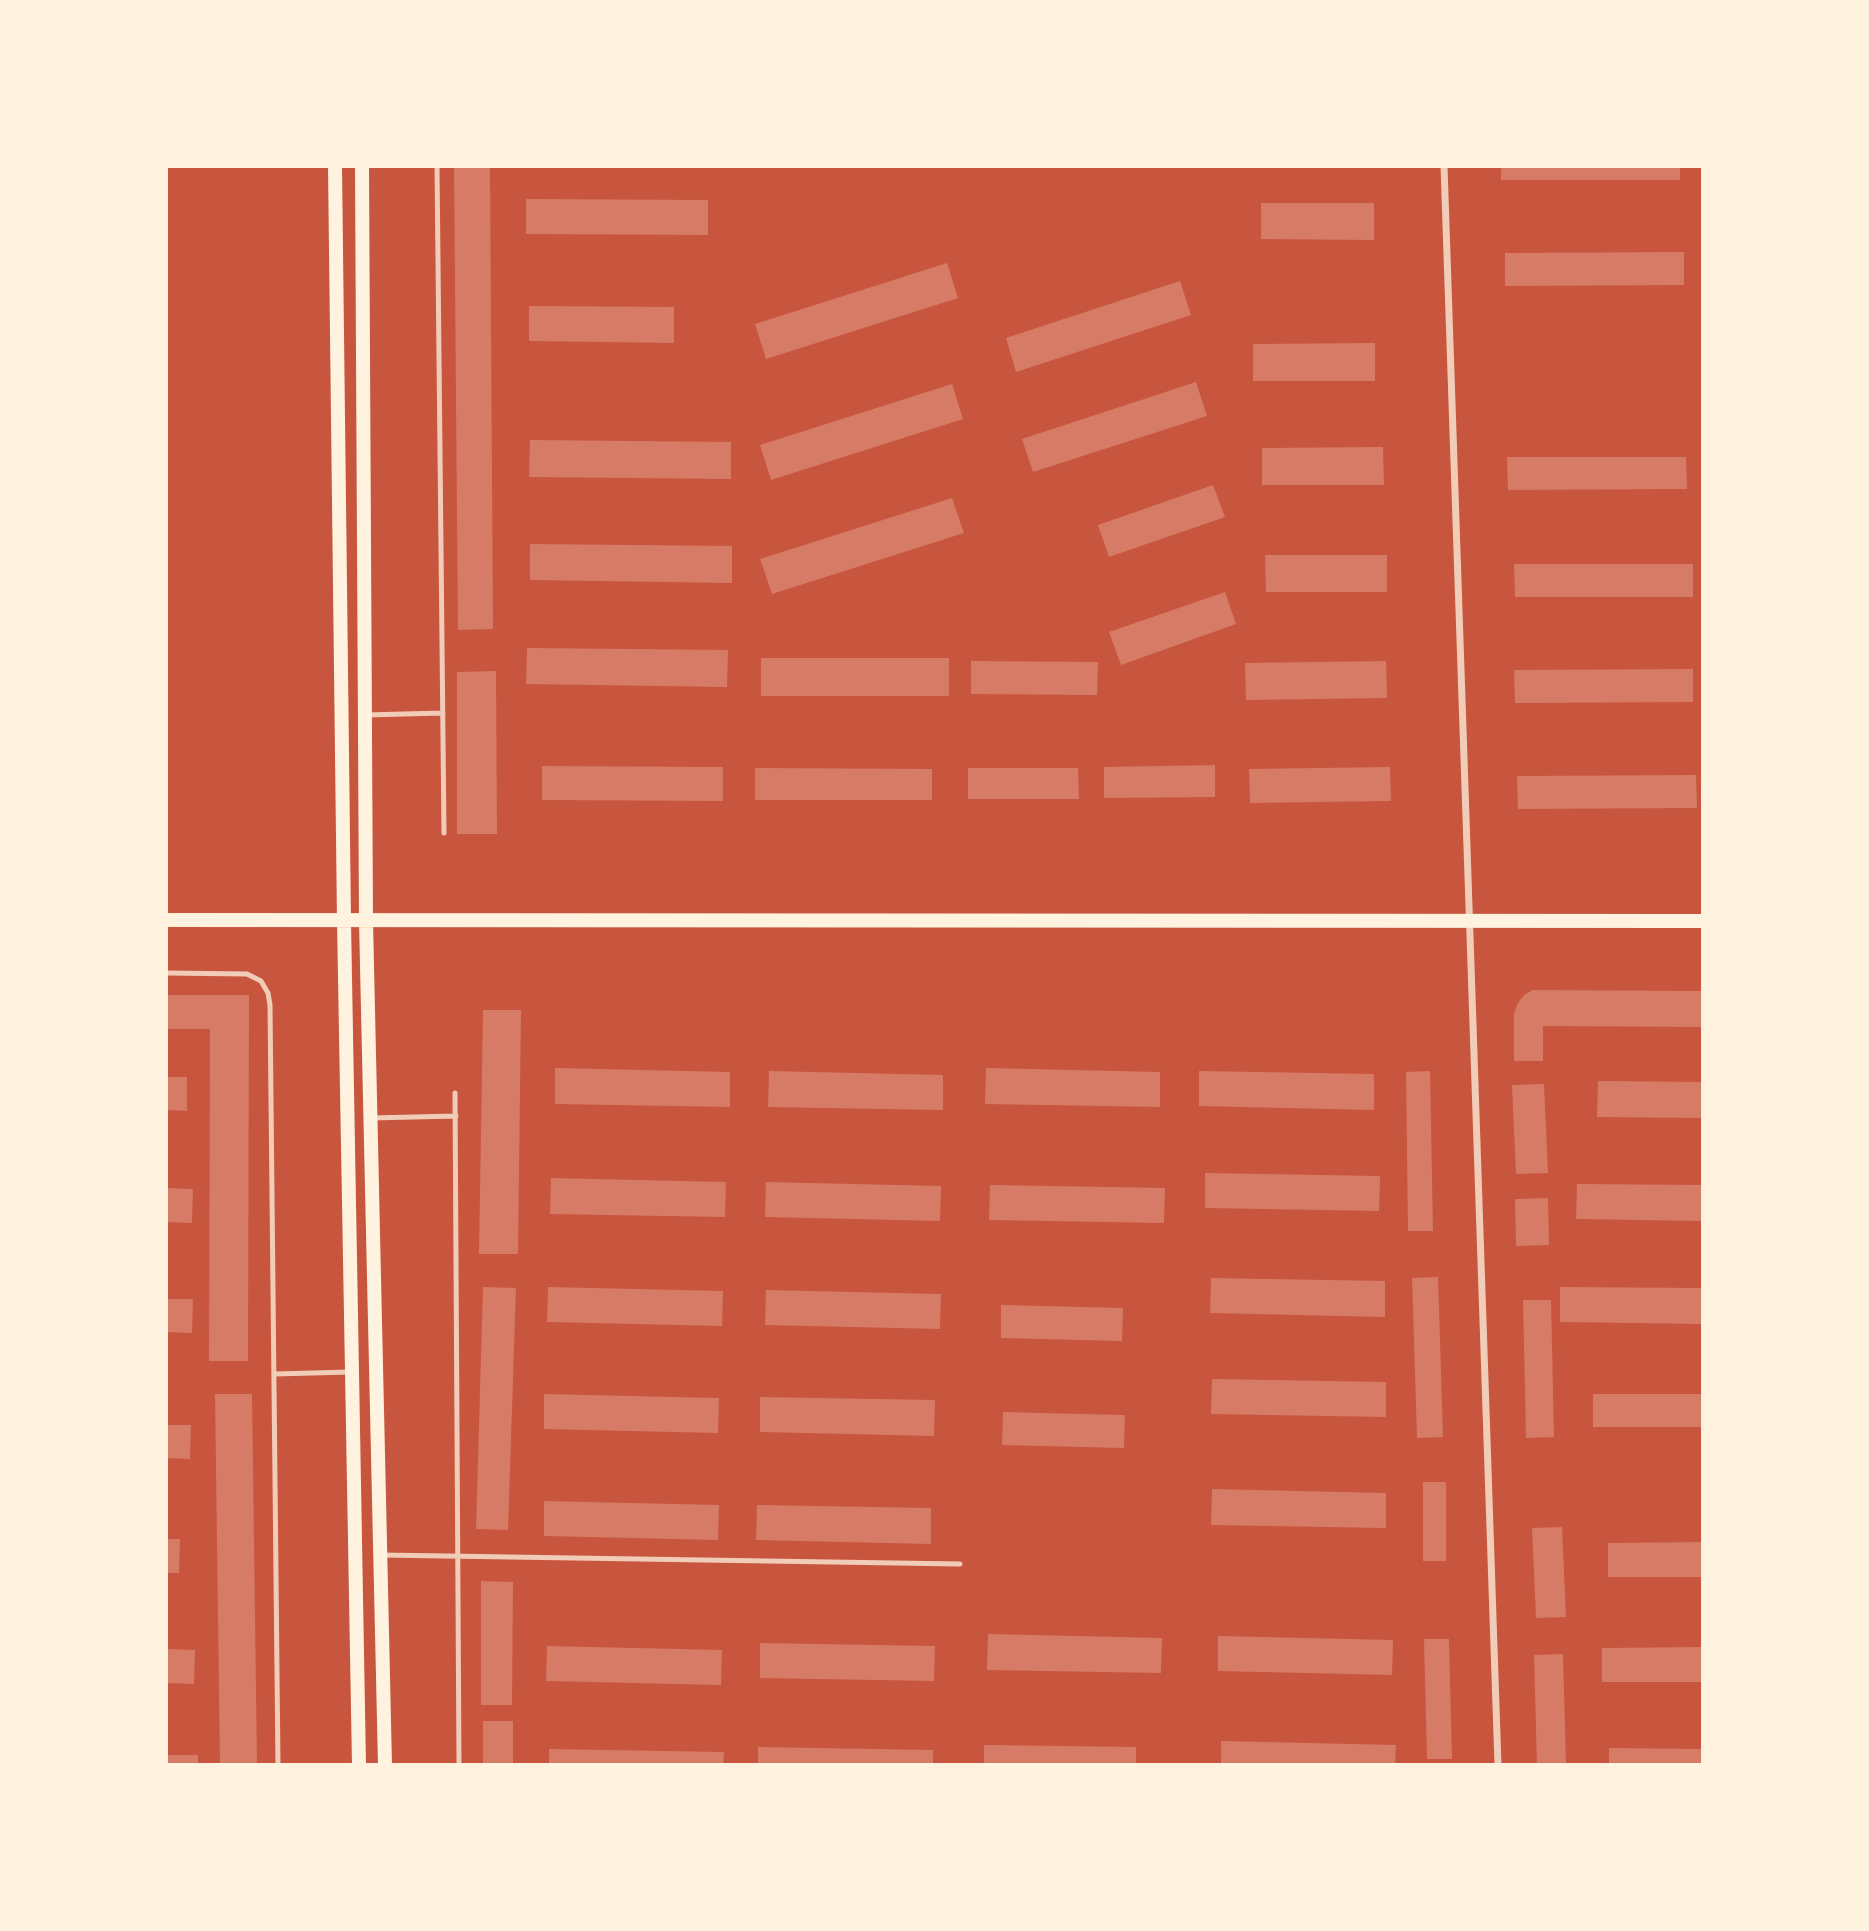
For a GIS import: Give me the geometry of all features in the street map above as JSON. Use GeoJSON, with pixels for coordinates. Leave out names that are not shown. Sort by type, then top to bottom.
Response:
{"type":"FeatureCollection","features":[{"type":"Feature","properties":{"kind":"main road"},"geometry":{"type":"LineString","coordinates":[[335,166],[344,921],[359,1765]]}},
{"type":"Feature","properties":{"kind":"main road"},"geometry":{"type":"LineString","coordinates":[[362,166],[366,921],[385,1765]]}},
{"type":"Feature","properties":{"kind":"main road"},"geometry":{"type":"LineString","coordinates":[[166,919],[1703,921]]}},
{"type":"Feature","properties":{"kind":"street"},"geometry":{"type":"LineString","coordinates":[[1444,166],[1498,1765]]}},
{"type":"Feature","properties":{"kind":"lane"},"geometry":{"type":"LineString","coordinates":[[438,166],[444,834]]}},
{"type":"Feature","properties":{"kind":"lane"},"geometry":{"type":"LineString","coordinates":[[365,715],[443,713]]}},
{"type":"Feature","properties":{"kind":"lane"},"geometry":{"type":"LineString","coordinates":[[166,973],[247,974],[261,981],[268,993],[270,1005],[278,1765]]}},
{"type":"Feature","properties":{"kind":"lane"},"geometry":{"type":"LineString","coordinates":[[455,1093],[459,1765]]}},
{"type":"Feature","properties":{"kind":"lane"},"geometry":{"type":"LineString","coordinates":[[371,1118],[456,1116]]}},
{"type":"Feature","properties":{"kind":"lane"},"geometry":{"type":"LineString","coordinates":[[274,1374],[352,1373]]}},
{"type":"Feature","properties":{"kind":"lane"},"geometry":{"type":"LineString","coordinates":[[381,1555],[960,1564]]}},
{"type":"Feature","properties":{"kind":"building"},"geometry":{"type":"Polygon","coordinates":[[[454,166],[490,166],[493,629],[458,630],[454,166]]]}},
{"type":"Feature","properties":{"kind":"building"},"geometry":{"type":"Polygon","coordinates":[[[1501,166],[1680,166],[1680,180],[1501,180],[1501,166]]]}},
{"type":"Feature","properties":{"kind":"building"},"geometry":{"type":"Polygon","coordinates":[[[526,199],[708,200],[708,235],[526,234],[526,199]]]}},
{"type":"Feature","properties":{"kind":"building"},"geometry":{"type":"Polygon","coordinates":[[[1261,203],[1374,203],[1374,240],[1261,239],[1261,203]]]}},
{"type":"Feature","properties":{"kind":"building"},"geometry":{"type":"Polygon","coordinates":[[[1684,252],[1684,285],[1505,286],[1505,253],[1684,252]]]}},
{"type":"Feature","properties":{"kind":"building"},"geometry":{"type":"Polygon","coordinates":[[[947,263],[958,298],[766,359],[755,324],[947,263]]]}},
{"type":"Feature","properties":{"kind":"building"},"geometry":{"type":"Polygon","coordinates":[[[1180,281],[1191,315],[1016,372],[1006,338],[1180,281]]]}},
{"type":"Feature","properties":{"kind":"building"},"geometry":{"type":"Polygon","coordinates":[[[529,306],[674,307],[674,343],[529,341],[529,306]]]}},
{"type":"Feature","properties":{"kind":"building"},"geometry":{"type":"Polygon","coordinates":[[[1375,343],[1375,381],[1253,381],[1253,344],[1375,343]]]}},
{"type":"Feature","properties":{"kind":"building"},"geometry":{"type":"Polygon","coordinates":[[[1196,382],[1207,416],[1033,472],[1022,439],[1196,382]]]}},
{"type":"Feature","properties":{"kind":"building"},"geometry":{"type":"Polygon","coordinates":[[[952,384],[963,419],[771,480],[760,445],[952,384]]]}},
{"type":"Feature","properties":{"kind":"building"},"geometry":{"type":"Polygon","coordinates":[[[530,440],[731,442],[731,479],[529,477],[530,440]]]}},
{"type":"Feature","properties":{"kind":"building"},"geometry":{"type":"Polygon","coordinates":[[[1383,447],[1384,485],[1262,485],[1262,448],[1383,447]]]}},
{"type":"Feature","properties":{"kind":"building"},"geometry":{"type":"Polygon","coordinates":[[[1507,457],[1686,457],[1687,489],[1508,490],[1507,457]]]}},
{"type":"Feature","properties":{"kind":"building"},"geometry":{"type":"Polygon","coordinates":[[[1213,485],[1225,517],[1109,557],[1098,525],[1213,485]]]}},
{"type":"Feature","properties":{"kind":"building"},"geometry":{"type":"Polygon","coordinates":[[[952,498],[964,533],[772,594],[760,559],[952,498]]]}},
{"type":"Feature","properties":{"kind":"building"},"geometry":{"type":"Polygon","coordinates":[[[530,544],[732,546],[732,583],[530,580],[530,544]]]}},
{"type":"Feature","properties":{"kind":"building"},"geometry":{"type":"Polygon","coordinates":[[[1265,555],[1387,555],[1387,592],[1266,592],[1265,555]]]}},
{"type":"Feature","properties":{"kind":"building"},"geometry":{"type":"Polygon","coordinates":[[[1514,564],[1693,564],[1693,597],[1515,597],[1514,564]]]}},
{"type":"Feature","properties":{"kind":"building"},"geometry":{"type":"Polygon","coordinates":[[[1225,592],[1236,624],[1121,665],[1109,632],[1225,592]]]}},
{"type":"Feature","properties":{"kind":"building"},"geometry":{"type":"Polygon","coordinates":[[[527,648],[728,650],[727,687],[526,684],[527,648]]]}},
{"type":"Feature","properties":{"kind":"building"},"geometry":{"type":"Polygon","coordinates":[[[761,658],[949,658],[949,696],[761,696],[761,658]]]}},
{"type":"Feature","properties":{"kind":"building"},"geometry":{"type":"Polygon","coordinates":[[[971,661],[1098,662],[1097,695],[971,694],[971,661]]]}},
{"type":"Feature","properties":{"kind":"building"},"geometry":{"type":"Polygon","coordinates":[[[1386,661],[1387,698],[1246,700],[1245,663],[1386,661]]]}},
{"type":"Feature","properties":{"kind":"building"},"geometry":{"type":"Polygon","coordinates":[[[1693,669],[1693,702],[1515,703],[1514,670],[1693,669]]]}},
{"type":"Feature","properties":{"kind":"building"},"geometry":{"type":"Polygon","coordinates":[[[496,671],[497,834],[457,834],[457,672],[496,671]]]}},
{"type":"Feature","properties":{"kind":"building"},"geometry":{"type":"Polygon","coordinates":[[[1215,765],[1215,797],[1104,798],[1104,767],[1215,765]]]}},
{"type":"Feature","properties":{"kind":"building"},"geometry":{"type":"Polygon","coordinates":[[[542,766],[723,767],[723,801],[542,800],[542,766]]]}},
{"type":"Feature","properties":{"kind":"building"},"geometry":{"type":"Polygon","coordinates":[[[1390,767],[1391,801],[1250,803],[1249,769],[1390,767]]]}},
{"type":"Feature","properties":{"kind":"building"},"geometry":{"type":"Polygon","coordinates":[[[755,768],[932,769],[932,800],[755,800],[755,768]]]}},
{"type":"Feature","properties":{"kind":"building"},"geometry":{"type":"Polygon","coordinates":[[[968,768],[1078,768],[1079,799],[968,799],[968,768]]]}},
{"type":"Feature","properties":{"kind":"building"},"geometry":{"type":"Polygon","coordinates":[[[1696,775],[1697,808],[1518,809],[1517,776],[1696,775]]]}},
{"type":"Feature","properties":{"kind":"building"},"geometry":{"type":"Polygon","coordinates":[[[1533,990],[1703,991],[1703,1027],[1543,1026],[1543,1061],[1514,1061],[1514,1013],[1524,995],[1533,990]]]}},
{"type":"Feature","properties":{"kind":"building"},"geometry":{"type":"Polygon","coordinates":[[[166,995],[249,995],[248,1361],[209,1361],[210,1029],[166,1029],[166,995]]]}},
{"type":"Feature","properties":{"kind":"building"},"geometry":{"type":"Polygon","coordinates":[[[483,1010],[521,1010],[518,1254],[479,1254],[483,1010]]]}},
{"type":"Feature","properties":{"kind":"building"},"geometry":{"type":"Polygon","coordinates":[[[555,1068],[730,1072],[730,1107],[555,1104],[555,1068]]]}},
{"type":"Feature","properties":{"kind":"building"},"geometry":{"type":"Polygon","coordinates":[[[986,1068],[1160,1072],[1160,1107],[985,1104],[986,1068]]]}},
{"type":"Feature","properties":{"kind":"building"},"geometry":{"type":"Polygon","coordinates":[[[769,1071],[943,1075],[943,1110],[768,1107],[769,1071]]]}},
{"type":"Feature","properties":{"kind":"building"},"geometry":{"type":"Polygon","coordinates":[[[1199,1071],[1374,1074],[1374,1110],[1199,1106],[1199,1071]]]}},
{"type":"Feature","properties":{"kind":"building"},"geometry":{"type":"Polygon","coordinates":[[[1430,1071],[1433,1231],[1408,1231],[1406,1072],[1430,1071]]]}},
{"type":"Feature","properties":{"kind":"building"},"geometry":{"type":"Polygon","coordinates":[[[166,1077],[187,1077],[187,1111],[166,1110],[166,1077]]]}},
{"type":"Feature","properties":{"kind":"building"},"geometry":{"type":"Polygon","coordinates":[[[1598,1081],[1703,1082],[1703,1118],[1597,1117],[1598,1081]]]}},
{"type":"Feature","properties":{"kind":"building"},"geometry":{"type":"Polygon","coordinates":[[[1544,1084],[1548,1173],[1516,1174],[1512,1085],[1544,1084]]]}},
{"type":"Feature","properties":{"kind":"building"},"geometry":{"type":"Polygon","coordinates":[[[1205,1173],[1380,1176],[1379,1211],[1205,1208],[1205,1173]]]}},
{"type":"Feature","properties":{"kind":"building"},"geometry":{"type":"Polygon","coordinates":[[[551,1178],[726,1182],[725,1217],[550,1214],[551,1178]]]}},
{"type":"Feature","properties":{"kind":"building"},"geometry":{"type":"Polygon","coordinates":[[[766,1182],[941,1186],[940,1221],[765,1217],[766,1182]]]}},
{"type":"Feature","properties":{"kind":"building"},"geometry":{"type":"Polygon","coordinates":[[[1577,1184],[1703,1185],[1703,1221],[1576,1219],[1577,1184]]]}},
{"type":"Feature","properties":{"kind":"building"},"geometry":{"type":"Polygon","coordinates":[[[990,1185],[1165,1188],[1164,1223],[989,1220],[990,1185]]]}},
{"type":"Feature","properties":{"kind":"building"},"geometry":{"type":"Polygon","coordinates":[[[166,1188],[193,1189],[192,1223],[166,1222],[166,1188]]]}},
{"type":"Feature","properties":{"kind":"building"},"geometry":{"type":"Polygon","coordinates":[[[1548,1198],[1549,1245],[1516,1246],[1515,1199],[1548,1198]]]}},
{"type":"Feature","properties":{"kind":"building"},"geometry":{"type":"Polygon","coordinates":[[[1438,1277],[1443,1437],[1417,1438],[1412,1278],[1438,1277]]]}},
{"type":"Feature","properties":{"kind":"building"},"geometry":{"type":"Polygon","coordinates":[[[1211,1278],[1385,1281],[1385,1317],[1210,1313],[1211,1278]]]}},
{"type":"Feature","properties":{"kind":"building"},"geometry":{"type":"Polygon","coordinates":[[[483,1287],[516,1288],[508,1530],[476,1529],[483,1287]]]}},
{"type":"Feature","properties":{"kind":"building"},"geometry":{"type":"Polygon","coordinates":[[[548,1287],[723,1291],[722,1326],[547,1322],[548,1287]]]}},
{"type":"Feature","properties":{"kind":"building"},"geometry":{"type":"Polygon","coordinates":[[[1560,1287],[1703,1288],[1703,1324],[1560,1322],[1560,1287]]]}},
{"type":"Feature","properties":{"kind":"building"},"geometry":{"type":"Polygon","coordinates":[[[766,1290],[941,1294],[940,1329],[765,1325],[766,1290]]]}},
{"type":"Feature","properties":{"kind":"building"},"geometry":{"type":"Polygon","coordinates":[[[166,1299],[193,1299],[192,1333],[166,1332],[166,1299]]]}},
{"type":"Feature","properties":{"kind":"building"},"geometry":{"type":"Polygon","coordinates":[[[1523,1300],[1551,1300],[1554,1437],[1526,1438],[1523,1300]]]}},
{"type":"Feature","properties":{"kind":"building"},"geometry":{"type":"Polygon","coordinates":[[[1001,1305],[1123,1308],[1122,1341],[1001,1338],[1001,1305]]]}},
{"type":"Feature","properties":{"kind":"building"},"geometry":{"type":"Polygon","coordinates":[[[1212,1379],[1386,1382],[1386,1417],[1211,1414],[1212,1379]]]}},
{"type":"Feature","properties":{"kind":"building"},"geometry":{"type":"Polygon","coordinates":[[[215,1394],[252,1394],[257,1765],[220,1765],[215,1394]]]}},
{"type":"Feature","properties":{"kind":"building"},"geometry":{"type":"Polygon","coordinates":[[[544,1394],[719,1398],[718,1433],[544,1429],[544,1394]]]}},
{"type":"Feature","properties":{"kind":"building"},"geometry":{"type":"Polygon","coordinates":[[[1593,1394],[1703,1394],[1703,1427],[1593,1427],[1593,1394]]]}},
{"type":"Feature","properties":{"kind":"building"},"geometry":{"type":"Polygon","coordinates":[[[760,1397],[935,1400],[934,1436],[760,1432],[760,1397]]]}},
{"type":"Feature","properties":{"kind":"building"},"geometry":{"type":"Polygon","coordinates":[[[1003,1412],[1125,1415],[1124,1448],[1002,1445],[1003,1412]]]}},
{"type":"Feature","properties":{"kind":"building"},"geometry":{"type":"Polygon","coordinates":[[[166,1425],[191,1425],[190,1459],[166,1458],[166,1425]]]}},
{"type":"Feature","properties":{"kind":"building"},"geometry":{"type":"Polygon","coordinates":[[[1423,1482],[1446,1482],[1446,1561],[1423,1561],[1423,1482]]]}},
{"type":"Feature","properties":{"kind":"building"},"geometry":{"type":"Polygon","coordinates":[[[1212,1489],[1386,1493],[1386,1528],[1211,1525],[1212,1489]]]}},
{"type":"Feature","properties":{"kind":"building"},"geometry":{"type":"Polygon","coordinates":[[[544,1501],[719,1505],[718,1540],[544,1536],[544,1501]]]}},
{"type":"Feature","properties":{"kind":"building"},"geometry":{"type":"Polygon","coordinates":[[[757,1505],[931,1508],[931,1544],[756,1540],[757,1505]]]}},
{"type":"Feature","properties":{"kind":"building"},"geometry":{"type":"Polygon","coordinates":[[[1562,1527],[1566,1617],[1536,1618],[1532,1528],[1562,1527]]]}},
{"type":"Feature","properties":{"kind":"building"},"geometry":{"type":"Polygon","coordinates":[[[166,1539],[180,1539],[179,1573],[166,1573],[166,1539]]]}},
{"type":"Feature","properties":{"kind":"building"},"geometry":{"type":"Polygon","coordinates":[[[1703,1542],[1703,1577],[1608,1577],[1608,1543],[1703,1542]]]}},
{"type":"Feature","properties":{"kind":"building"},"geometry":{"type":"Polygon","coordinates":[[[481,1581],[513,1582],[512,1705],[481,1705],[481,1581]]]}},
{"type":"Feature","properties":{"kind":"building"},"geometry":{"type":"Polygon","coordinates":[[[988,1634],[1162,1638],[1161,1673],[987,1670],[988,1634]]]}},
{"type":"Feature","properties":{"kind":"building"},"geometry":{"type":"Polygon","coordinates":[[[1218,1636],[1393,1640],[1392,1675],[1218,1671],[1218,1636]]]}},
{"type":"Feature","properties":{"kind":"building"},"geometry":{"type":"Polygon","coordinates":[[[1424,1639],[1449,1639],[1452,1759],[1427,1759],[1424,1639]]]}},
{"type":"Feature","properties":{"kind":"building"},"geometry":{"type":"Polygon","coordinates":[[[760,1643],[935,1646],[934,1681],[760,1678],[760,1643]]]}},
{"type":"Feature","properties":{"kind":"building"},"geometry":{"type":"Polygon","coordinates":[[[547,1646],[722,1650],[721,1685],[546,1681],[547,1646]]]}},
{"type":"Feature","properties":{"kind":"building"},"geometry":{"type":"Polygon","coordinates":[[[1703,1647],[1703,1682],[1602,1682],[1602,1648],[1703,1647]]]}},
{"type":"Feature","properties":{"kind":"building"},"geometry":{"type":"Polygon","coordinates":[[[166,1649],[195,1650],[194,1684],[166,1683],[166,1649]]]}},
{"type":"Feature","properties":{"kind":"building"},"geometry":{"type":"Polygon","coordinates":[[[1563,1654],[1566,1765],[1537,1765],[1534,1655],[1563,1654]]]}},
{"type":"Feature","properties":{"kind":"building"},"geometry":{"type":"Polygon","coordinates":[[[483,1721],[513,1721],[513,1765],[483,1765],[483,1721]]]}},
{"type":"Feature","properties":{"kind":"building"},"geometry":{"type":"Polygon","coordinates":[[[1221,1741],[1396,1745],[1395,1765],[1221,1765],[1221,1741]]]}},
{"type":"Feature","properties":{"kind":"building"},"geometry":{"type":"Polygon","coordinates":[[[984,1745],[1136,1747],[1136,1765],[984,1765],[984,1745]]]}},
{"type":"Feature","properties":{"kind":"building"},"geometry":{"type":"Polygon","coordinates":[[[758,1747],[933,1750],[933,1765],[758,1765],[758,1747]]]}},
{"type":"Feature","properties":{"kind":"building"},"geometry":{"type":"Polygon","coordinates":[[[1609,1748],[1703,1749],[1703,1765],[1609,1765],[1609,1748]]]}},
{"type":"Feature","properties":{"kind":"building"},"geometry":{"type":"Polygon","coordinates":[[[549,1749],[724,1752],[723,1765],[549,1765],[549,1749]]]}},
{"type":"Feature","properties":{"kind":"building"},"geometry":{"type":"Polygon","coordinates":[[[166,1755],[198,1755],[198,1765],[166,1765],[166,1755]]]}}]}
